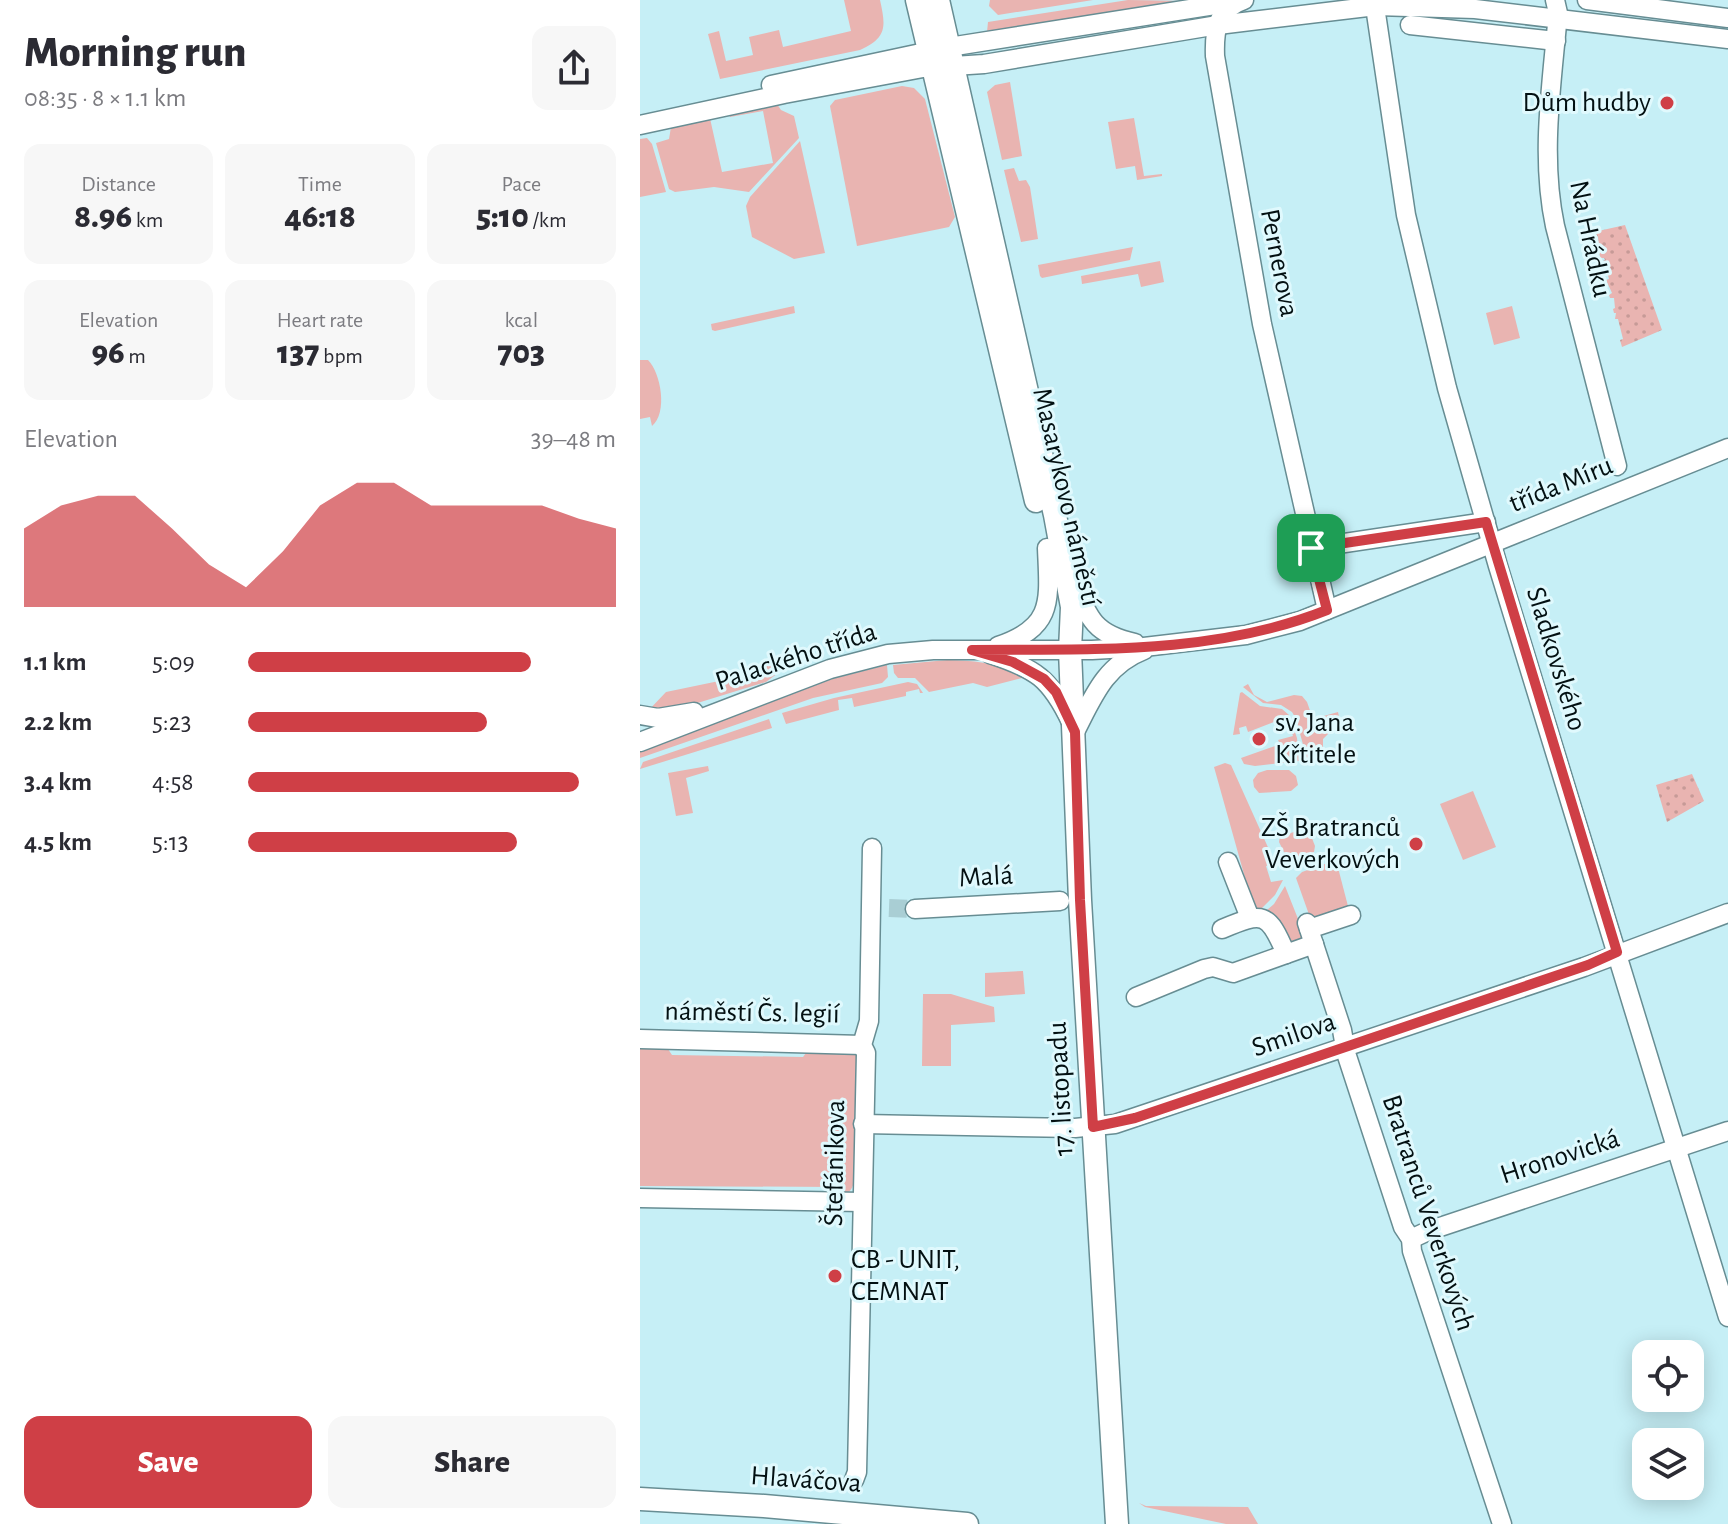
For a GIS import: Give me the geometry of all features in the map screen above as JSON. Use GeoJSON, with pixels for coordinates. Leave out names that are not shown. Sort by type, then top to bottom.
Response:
{"type":"FeatureCollection","features":[{"type":"Feature","properties":{"kind":"main road"},"geometry":{"type":"LineString","coordinates":[[917,0],[941,58]]}},
{"type":"Feature","properties":{"kind":"main road"},"geometry":{"type":"LineString","coordinates":[[938,0],[941,58]]}},
{"type":"Feature","properties":{"kind":"main road","name":"Masarykovo náměstí"},"geometry":{"type":"LineString","coordinates":[[941,58],[1054,546],[1072,607],[1070,650]]}},
{"type":"Feature","properties":{"kind":"main road","name":"17. listopadu"},"geometry":{"type":"LineString","coordinates":[[1070,650],[1080,900],[1117,1524]]}},
{"type":"Feature","properties":{"kind":"main road","name":"Hlaváčova"},"geometry":{"type":"LineString","coordinates":[[640,1499],[792,1508],[967,1524]]}},
{"type":"Feature","properties":{"kind":"street"},"geometry":{"type":"LineString","coordinates":[[640,125],[941,58],[1244,0]]}},
{"type":"Feature","properties":{"kind":"street"},"geometry":{"type":"LineString","coordinates":[[1218,25],[1226,8],[1244,0]]}},
{"type":"Feature","properties":{"kind":"street"},"geometry":{"type":"LineString","coordinates":[[1323,12],[1334,1],[1341,0]]}},
{"type":"Feature","properties":{"kind":"street"},"geometry":{"type":"LineString","coordinates":[[1587,0],[1728,18]]}},
{"type":"Feature","properties":{"kind":"street"},"geometry":{"type":"LineString","coordinates":[[640,113],[898,58],[941,58],[984,64],[1376,2],[1556,9],[1728,39]]}},
{"type":"Feature","properties":{"kind":"street","name":"Sladkovského"},"geometry":{"type":"LineString","coordinates":[[1376,2],[1410,236],[1440,365],[1491,542],[1728,1317]]}},
{"type":"Feature","properties":{"kind":"street"},"geometry":{"type":"LineString","coordinates":[[1556,9],[1611,14],[1622,5]]}},
{"type":"Feature","properties":{"kind":"street","name":"Na Hrádku"},"geometry":{"type":"LineString","coordinates":[[1556,9],[1547,141],[1552,213],[1617,466]]}},
{"type":"Feature","properties":{"kind":"street","name":"Pernerova"},"geometry":{"type":"LineString","coordinates":[[1218,25],[1215,56],[1246,244],[1311,548]]}},
{"type":"Feature","properties":{"kind":"street"},"geometry":{"type":"LineString","coordinates":[[1410,25],[1556,41]]}},
{"type":"Feature","properties":{"kind":"street","name":"třída Míru"},"geometry":{"type":"LineString","coordinates":[[1070,650],[1162,645],[1246,635],[1286,626],[1728,448]]}},
{"type":"Feature","properties":{"kind":"street","name":"třída Míru"},"geometry":{"type":"LineString","coordinates":[[1311,548],[1486,522]]}},
{"type":"Feature","properties":{"kind":"street"},"geometry":{"type":"LineString","coordinates":[[1054,546],[1095,625],[1121,640],[1162,645]]}},
{"type":"Feature","properties":{"kind":"street"},"geometry":{"type":"LineString","coordinates":[[972,650],[992,648],[1017,639],[1040,622],[1049,595],[1054,546]]}},
{"type":"Feature","properties":{"kind":"street"},"geometry":{"type":"LineString","coordinates":[[1311,548],[1327,610]]}},
{"type":"Feature","properties":{"kind":"street"},"geometry":{"type":"LineString","coordinates":[[1075,732],[1092,697],[1109,673],[1130,656],[1162,645]]}},
{"type":"Feature","properties":{"kind":"street"},"geometry":{"type":"LineString","coordinates":[[972,650],[1013,662],[1044,679],[1056,692],[1075,732]]}},
{"type":"Feature","properties":{"kind":"street","name":"Palackého třída"},"geometry":{"type":"LineString","coordinates":[[640,742],[869,657],[916,651],[1070,650]]}},
{"type":"Feature","properties":{"kind":"street"},"geometry":{"type":"LineString","coordinates":[[640,715],[666,717],[740,703]]}},
{"type":"Feature","properties":{"kind":"street","name":"Štefánikova"},"geometry":{"type":"LineString","coordinates":[[854,1480],[857,1460],[866,1053],[862,1045],[869,1021],[880,908],[872,848]]}},
{"type":"Feature","properties":{"kind":"street"},"geometry":{"type":"LineString","coordinates":[[1228,862],[1250,918]]}},
{"type":"Feature","properties":{"kind":"street","name":"Malá"},"geometry":{"type":"LineString","coordinates":[[915,909],[1060,901]]}},
{"type":"Feature","properties":{"kind":"street","name":"Smilova"},"geometry":{"type":"LineString","coordinates":[[863,1124],[1093,1127],[1135,1118],[1588,965],[1728,913]]}},
{"type":"Feature","properties":{"kind":"street"},"geometry":{"type":"LineString","coordinates":[[1136,997],[1204,969],[1213,967],[1233,973],[1286,954],[1310,932],[1351,915]]}},
{"type":"Feature","properties":{"kind":"street"},"geometry":{"type":"LineString","coordinates":[[1222,929],[1256,916],[1267,921],[1286,954]]}},
{"type":"Feature","properties":{"kind":"street","name":"Bratranců Veverkových"},"geometry":{"type":"LineString","coordinates":[[1310,932],[1501,1522]]}},
{"type":"Feature","properties":{"kind":"street","name":"náměstí Čs. legií"},"geometry":{"type":"LineString","coordinates":[[640,1039],[862,1045]]}},
{"type":"Feature","properties":{"kind":"street","name":"Hronovická"},"geometry":{"type":"LineString","coordinates":[[1411,1239],[1418,1234],[1728,1131]]}},
{"type":"Feature","properties":{"kind":"street"},"geometry":{"type":"LineString","coordinates":[[640,1198],[862,1202]]}},
{"type":"Feature","properties":{"kind":"shaded area"},"geometry":{"type":"Polygon","coordinates":[[[844,0],[880,0],[882,31],[869,46],[720,79],[708,34],[719,31],[726,61],[753,55],[749,37],[779,30],[783,47],[851,31],[844,0]]]}},
{"type":"Feature","properties":{"kind":"shaded area"},"geometry":{"type":"Polygon","coordinates":[[[990,0],[1093,0],[998,15],[989,6],[990,0]]]}},
{"type":"Feature","properties":{"kind":"shaded area"},"geometry":{"type":"Polygon","coordinates":[[[1128,0],[1193,1],[987,32],[988,22],[1128,0]]]}},
{"type":"Feature","properties":{"kind":"shaded area"},"geometry":{"type":"Polygon","coordinates":[[[1010,82],[1022,156],[1002,160],[987,92],[995,85],[1010,82]]]}},
{"type":"Feature","properties":{"kind":"shaded area"},"geometry":{"type":"Polygon","coordinates":[[[902,86],[914,88],[925,99],[955,217],[949,227],[857,246],[830,106],[835,100],[902,86]]]}},
{"type":"Feature","properties":{"kind":"shaded area"},"geometry":{"type":"Polygon","coordinates":[[[777,104],[781,110],[794,116],[799,138],[749,192],[714,187],[675,192],[669,189],[656,143],[669,139],[671,127],[709,114],[722,172],[773,163],[763,111],[730,117],[728,110],[777,104]]]}},
{"type":"Feature","properties":{"kind":"shaded area"},"geometry":{"type":"Polygon","coordinates":[[[1134,118],[1144,176],[1162,176],[1137,180],[1135,166],[1116,169],[1108,122],[1134,118]]]}},
{"type":"Feature","properties":{"kind":"shaded area"},"geometry":{"type":"Polygon","coordinates":[[[647,138],[652,144],[666,192],[640,197],[640,139],[647,138]]]}},
{"type":"Feature","properties":{"kind":"shaded area"},"geometry":{"type":"Polygon","coordinates":[[[800,141],[825,253],[794,259],[752,237],[746,206],[750,197],[800,141]]]}},
{"type":"Feature","properties":{"kind":"shaded area"},"geometry":{"type":"Polygon","coordinates":[[[1014,168],[1019,181],[1026,180],[1030,187],[1038,239],[1021,242],[1004,170],[1014,168]]]}},
{"type":"Feature","properties":{"kind":"shaded area"},"geometry":{"type":"Polygon","coordinates":[[[1625,225],[1662,330],[1622,347],[1620,340],[1623,339],[1613,309],[1614,298],[1610,298],[1612,293],[1606,280],[1609,279],[1601,262],[1605,260],[1600,258],[1598,237],[1594,232],[1625,225]]]}},
{"type":"Feature","properties":{"kind":"shaded area"},"geometry":{"type":"Polygon","coordinates":[[[1133,247],[1130,260],[1040,276],[1038,265],[1133,247]]]}},
{"type":"Feature","properties":{"kind":"shaded area"},"geometry":{"type":"Polygon","coordinates":[[[1160,261],[1164,282],[1141,287],[1138,274],[1082,284],[1081,276],[1160,261]]]}},
{"type":"Feature","properties":{"kind":"shaded area"},"geometry":{"type":"Polygon","coordinates":[[[794,306],[795,313],[712,330],[711,324],[794,306]]]}},
{"type":"Feature","properties":{"kind":"shaded area"},"geometry":{"type":"Polygon","coordinates":[[[1512,306],[1520,338],[1494,345],[1486,313],[1512,306]]]}},
{"type":"Feature","properties":{"kind":"shaded area"},"geometry":{"type":"Polygon","coordinates":[[[640,360],[648,360],[653,366],[661,393],[660,412],[652,426],[650,417],[640,419],[640,360]]]}},
{"type":"Feature","properties":{"kind":"shaded area"},"geometry":{"type":"Polygon","coordinates":[[[947,660],[989,664],[1030,676],[987,687],[973,683],[929,692],[915,678],[898,678],[894,673],[893,665],[947,660]]]}},
{"type":"Feature","properties":{"kind":"shaded area"},"geometry":{"type":"Polygon","coordinates":[[[779,663],[782,670],[766,682],[665,713],[647,712],[666,692],[748,675],[747,669],[779,663]]]}},
{"type":"Feature","properties":{"kind":"shaded area"},"geometry":{"type":"Polygon","coordinates":[[[887,665],[888,677],[882,683],[813,698],[640,758],[640,752],[832,679],[887,665]]]}},
{"type":"Feature","properties":{"kind":"shaded area"},"geometry":{"type":"Polygon","coordinates":[[[908,682],[917,684],[923,693],[919,689],[906,692],[906,696],[854,707],[852,698],[838,700],[839,710],[786,724],[782,713],[834,698],[908,682]]]}},
{"type":"Feature","properties":{"kind":"shaded area"},"geometry":{"type":"Polygon","coordinates":[[[1248,684],[1254,695],[1267,702],[1302,696],[1313,719],[1338,712],[1341,726],[1323,739],[1323,748],[1317,748],[1316,756],[1307,759],[1292,712],[1281,705],[1263,703],[1243,687],[1248,684]]]}},
{"type":"Feature","properties":{"kind":"shaded area"},"geometry":{"type":"Polygon","coordinates":[[[1242,692],[1260,706],[1282,709],[1289,715],[1297,738],[1299,761],[1255,766],[1244,764],[1241,758],[1281,746],[1278,740],[1293,736],[1284,718],[1248,732],[1246,726],[1239,728],[1240,734],[1233,735],[1242,692]]]}},
{"type":"Feature","properties":{"kind":"shaded area"},"geometry":{"type":"Polygon","coordinates":[[[769,719],[772,728],[640,769],[643,762],[769,719]]]}},
{"type":"Feature","properties":{"kind":"shaded area"},"geometry":{"type":"Polygon","coordinates":[[[1225,763],[1231,765],[1275,863],[1266,866],[1271,882],[1283,880],[1275,895],[1258,912],[1254,910],[1214,767],[1225,763]]]}},
{"type":"Feature","properties":{"kind":"shaded area"},"geometry":{"type":"Polygon","coordinates":[[[708,766],[709,771],[686,778],[693,813],[676,816],[668,773],[708,766]]]}},
{"type":"Feature","properties":{"kind":"shaded area"},"geometry":{"type":"Polygon","coordinates":[[[1289,770],[1296,776],[1298,785],[1291,791],[1259,793],[1253,780],[1258,773],[1289,770]]]}},
{"type":"Feature","properties":{"kind":"shaded area"},"geometry":{"type":"Polygon","coordinates":[[[1692,774],[1704,801],[1667,822],[1656,785],[1692,774]]]}},
{"type":"Feature","properties":{"kind":"shaded area"},"geometry":{"type":"Polygon","coordinates":[[[1473,791],[1496,847],[1463,860],[1440,804],[1473,791]]]}},
{"type":"Feature","properties":{"kind":"shaded area"},"geometry":{"type":"Polygon","coordinates":[[[1308,828],[1315,846],[1314,852],[1297,860],[1287,858],[1279,842],[1280,836],[1308,828]]]}},
{"type":"Feature","properties":{"kind":"shaded area"},"geometry":{"type":"Polygon","coordinates":[[[1336,860],[1349,910],[1312,923],[1296,878],[1302,872],[1336,860]]]}},
{"type":"Feature","properties":{"kind":"shaded area"},"geometry":{"type":"Polygon","coordinates":[[[1285,886],[1306,939],[1290,944],[1261,915],[1274,904],[1285,886]]]}},
{"type":"Feature","properties":{"kind":"shaded area"},"geometry":{"type":"Polygon","coordinates":[[[1023,971],[1025,994],[985,997],[985,973],[1023,971]]]}},
{"type":"Feature","properties":{"kind":"shaded area"},"geometry":{"type":"Polygon","coordinates":[[[923,994],[951,994],[994,1007],[995,1022],[951,1025],[951,1066],[922,1066],[923,994]]]}},
{"type":"Feature","properties":{"kind":"shaded area"},"geometry":{"type":"Polygon","coordinates":[[[640,1046],[666,1046],[672,1055],[803,1057],[809,1049],[858,1053],[852,1188],[848,1192],[837,1193],[839,1190],[836,1187],[640,1186],[640,1046]]]}},
{"type":"Feature","properties":{"kind":"shaded area"},"geometry":{"type":"Polygon","coordinates":[[[1139,1503],[1146,1506],[1248,1507],[1258,1524],[1226,1524],[1145,1507],[1139,1503]]]}},
{"type":"Feature","properties":{"kind":"tunnel"},"geometry":{"type":"LineString","coordinates":[[889,908],[915,909]]}},
{"type":"Feature","properties":{"kind":"place","name":"Dům hudby"},"geometry":{"type":"Point","coordinates":[1667,103]}},
{"type":"Feature","properties":{"kind":"place","name":"sv. Jana Křtitele"},"geometry":{"type":"Point","coordinates":[1259,739]}},
{"type":"Feature","properties":{"kind":"place","name":"ZŠ Bratranců Veverkových"},"geometry":{"type":"Point","coordinates":[1416,844]}},
{"type":"Feature","properties":{"kind":"place","name":"CB - UNIT, CEMNAT"},"geometry":{"type":"Point","coordinates":[835,1276]}},
{"type":"Feature","properties":{"kind":"route"},"geometry":{"type":"LineString","coordinates":[[1486,522],[1617,952],[1588,965],[1135,1118],[1093,1127],[1080,900],[1075,732],[1056,692],[1044,679],[1013,662],[972,650],[1144,647],[1228,638],[1286,626],[1327,610],[1311,548],[1486,522]]}}]}
